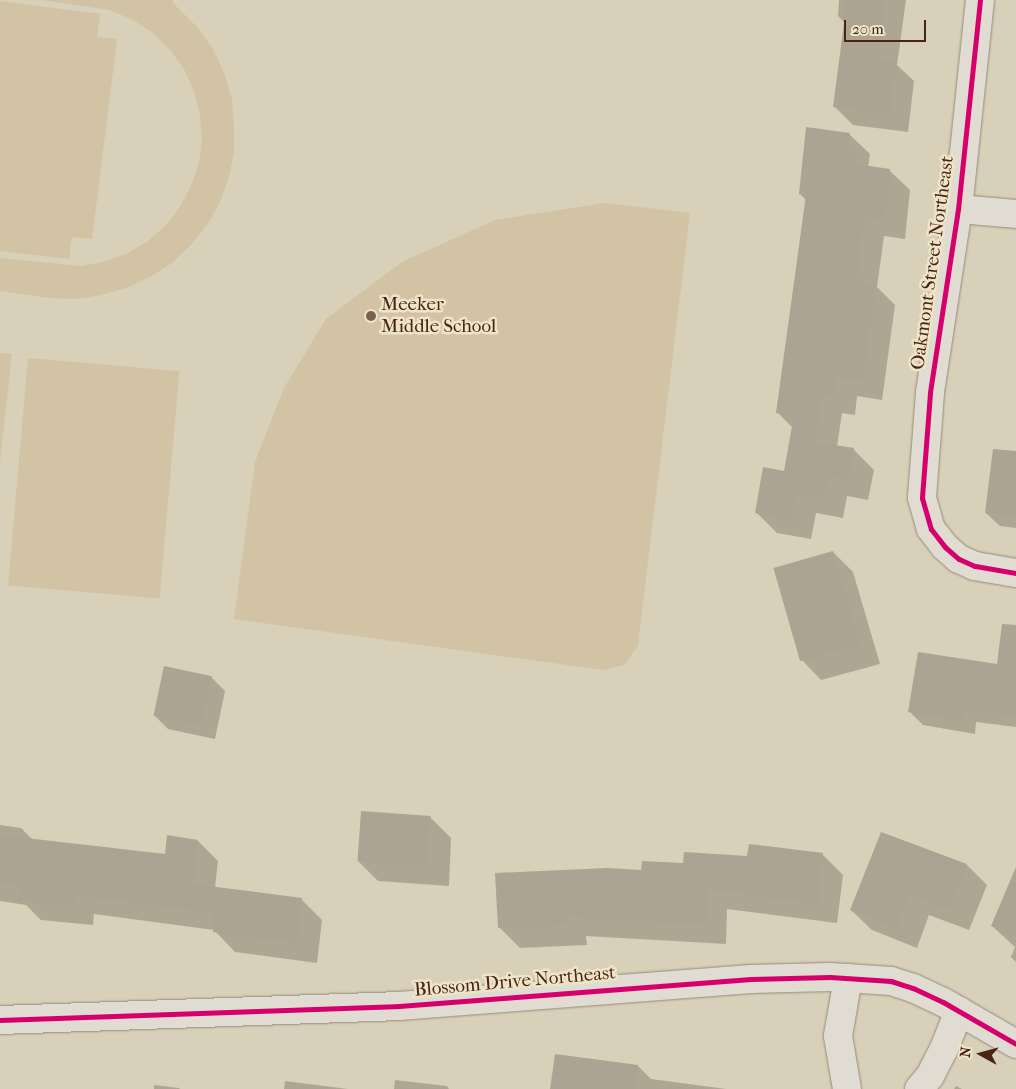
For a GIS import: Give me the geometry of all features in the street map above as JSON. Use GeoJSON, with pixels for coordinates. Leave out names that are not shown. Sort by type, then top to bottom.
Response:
{"type":"FeatureCollection","features":[{"type":"Feature","properties":{"kind":"street","name":"Oakmont Street Northeast"},"geometry":{"type":"LineString","coordinates":[[980,0],[958,209],[930,393],[922,474],[922,498],[931,529],[945,547],[959,559],[975,566],[1016,574]]}},
{"type":"Feature","properties":{"kind":"street"},"geometry":{"type":"LineString","coordinates":[[958,209],[1016,214]]}},
{"type":"Feature","properties":{"kind":"street"},"geometry":{"type":"LineString","coordinates":[[847,1089],[838,1036],[848,978]]}},
{"type":"Feature","properties":{"kind":"street","name":"Blossom Drive Northeast"},"geometry":{"type":"LineString","coordinates":[[0,1020],[399,1006],[750,979],[848,978],[891,981],[906,986],[959,1011],[1016,1044]]}},
{"type":"Feature","properties":{"kind":"street"},"geometry":{"type":"LineString","coordinates":[[920,1089],[930,1076],[944,1049],[959,1011]]}},
{"type":"Feature","properties":{"kind":"shaded area"},"geometry":{"type":"Polygon","coordinates":[[[41,0],[173,0],[173,3],[199,29],[214,51],[225,75],[232,100],[234,152],[229,177],[220,202],[207,225],[191,245],[172,263],[150,277],[126,288],[101,295],[75,299],[49,298],[0,291],[0,258],[80,266],[103,262],[126,254],[147,242],[165,226],[180,207],[191,186],[199,163],[202,139],[200,115],[194,91],[184,69],[170,50],[153,33],[133,20],[110,10],[41,0]]]}},
{"type":"Feature","properties":{"kind":"shaded area"},"geometry":{"type":"Polygon","coordinates":[[[0,1],[100,14],[97,37],[117,39],[92,239],[72,237],[69,259],[0,251],[0,1]]]}},
{"type":"Feature","properties":{"kind":"shaded area"},"geometry":{"type":"Polygon","coordinates":[[[605,203],[690,213],[638,645],[625,665],[603,670],[234,619],[255,462],[284,388],[326,319],[402,262],[495,220],[605,203]]]}},
{"type":"Feature","properties":{"kind":"shaded area"},"geometry":{"type":"Polygon","coordinates":[[[0,353],[12,354],[0,462],[0,353]]]}},
{"type":"Feature","properties":{"kind":"shaded area"},"geometry":{"type":"Polygon","coordinates":[[[28,358],[179,371],[160,598],[8,585],[28,358]]]}},
{"type":"Feature","properties":{"kind":"building"},"geometry":{"type":"Polygon","coordinates":[[[847,0],[885,0],[877,60],[896,62],[890,114],[833,107],[847,0]]]}},
{"type":"Feature","properties":{"kind":"building"},"geometry":{"type":"Polygon","coordinates":[[[806,127],[850,133],[848,153],[857,154],[856,164],[890,169],[885,219],[864,217],[856,281],[876,284],[862,380],[837,377],[835,395],[822,393],[815,442],[854,448],[848,480],[827,476],[823,498],[796,493],[791,520],[755,513],[763,467],[784,471],[794,415],[776,413],[806,195],[799,194],[806,127]]]}},
{"type":"Feature","properties":{"kind":"building"},"geometry":{"type":"Polygon","coordinates":[[[993,449],[1016,451],[1016,517],[985,513],[993,449]]]}},
{"type":"Feature","properties":{"kind":"building"},"geometry":{"type":"Polygon","coordinates":[[[833,551],[860,644],[800,661],[773,568],[833,551]]]}},
{"type":"Feature","properties":{"kind":"building"},"geometry":{"type":"Polygon","coordinates":[[[1002,624],[1016,625],[1016,716],[963,709],[961,721],[908,712],[918,652],[997,664],[1002,624]]]}},
{"type":"Feature","properties":{"kind":"building"},"geometry":{"type":"Polygon","coordinates":[[[164,666],[212,676],[201,726],[153,716],[164,666]]]}},
{"type":"Feature","properties":{"kind":"building"},"geometry":{"type":"Polygon","coordinates":[[[361,811],[431,816],[427,866],[358,861],[361,811]]]}},
{"type":"Feature","properties":{"kind":"building"},"geometry":{"type":"Polygon","coordinates":[[[881,832],[967,864],[949,910],[909,895],[896,928],[850,910],[881,832]]]}},
{"type":"Feature","properties":{"kind":"building"},"geometry":{"type":"Polygon","coordinates":[[[0,835],[165,854],[167,835],[198,840],[193,884],[302,898],[297,943],[213,932],[215,913],[74,895],[73,906],[19,900],[21,886],[0,884],[0,835]]]}},
{"type":"Feature","properties":{"kind":"building"},"geometry":{"type":"Polygon","coordinates":[[[749,844],[823,853],[817,904],[708,889],[706,924],[567,917],[567,925],[498,928],[495,873],[607,868],[641,870],[642,861],[683,863],[684,852],[747,856],[749,844]]]}},
{"type":"Feature","properties":{"kind":"building"},"geometry":{"type":"Polygon","coordinates":[[[1016,867],[1016,937],[991,926],[1016,867]]]}},
{"type":"Feature","properties":{"kind":"building"},"geometry":{"type":"Polygon","coordinates":[[[555,1054],[638,1065],[635,1089],[550,1089],[555,1054]]]}},
{"type":"Feature","properties":{"kind":"cycle path"},"geometry":{"type":"LineString","coordinates":[[980,0],[958,209],[930,393],[922,498],[931,529],[945,547],[959,559],[975,566],[1016,573]]}},
{"type":"Feature","properties":{"kind":"cycle path"},"geometry":{"type":"LineString","coordinates":[[0,1020],[399,1006],[751,979],[830,977],[891,981],[913,988],[943,1002],[1016,1044]]}},
{"type":"Feature","properties":{"kind":"place","name":"Meeker Middle School"},"geometry":{"type":"Point","coordinates":[371,316]}}]}
